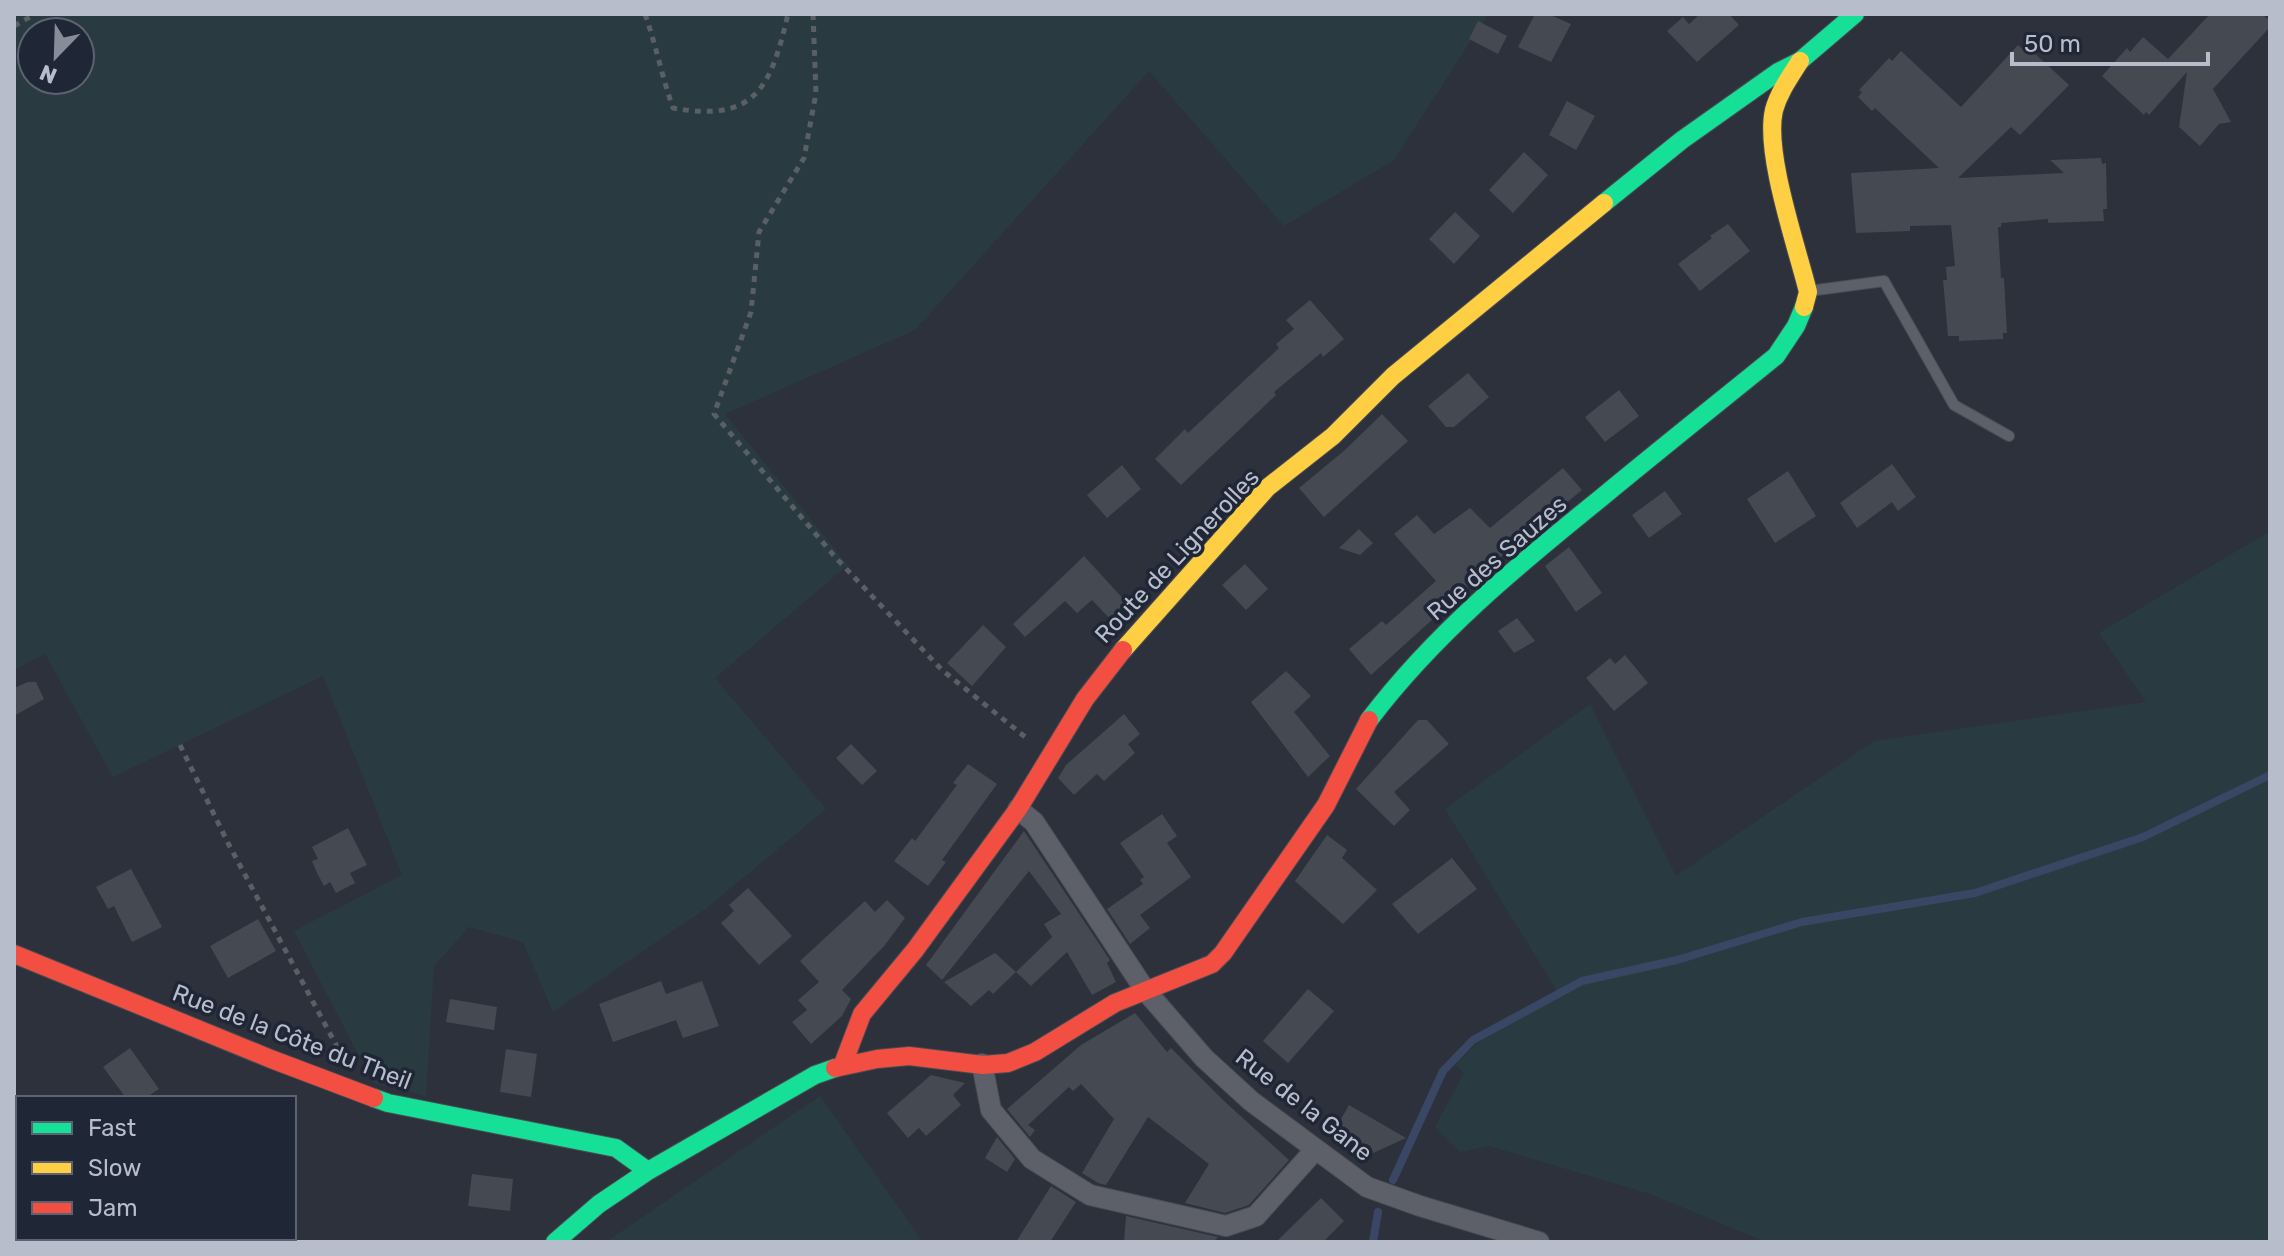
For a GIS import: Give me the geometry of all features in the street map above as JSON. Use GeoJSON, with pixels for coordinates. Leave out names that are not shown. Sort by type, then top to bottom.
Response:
{"type":"FeatureCollection","features":[{"type":"Feature","properties":{"kind":"street"},"geometry":{"type":"LineString","coordinates":[[1808,292],[1771,145],[1771,120],[1776,99],[1800,61],[1855,14]]}},
{"type":"Feature","properties":{"kind":"street","name":"Route de Lignerolles"},"geometry":{"type":"LineString","coordinates":[[843,1064],[862,1014],[915,950],[1018,809],[1108,667],[1267,488],[1298,468],[1360,413],[1393,376],[1682,140],[1778,72],[1800,61]]}},
{"type":"Feature","properties":{"kind":"street"},"geometry":{"type":"LineString","coordinates":[[1724,112],[1748,122],[1771,145]]}},
{"type":"Feature","properties":{"kind":"street","name":"Rue des Sauzes"},"geometry":{"type":"LineString","coordinates":[[1145,990],[1212,964],[1223,953],[1326,805],[1369,720],[1394,687],[1529,556],[1776,356],[1798,325],[1808,292]]}},
{"type":"Feature","properties":{"kind":"street","name":"Rue de la Gane"},"geometry":{"type":"LineString","coordinates":[[1018,809],[1034,822],[1145,990],[1204,1058],[1251,1101],[1367,1187],[1539,1242]]}},
{"type":"Feature","properties":{"kind":"street","name":"Rue de la Côte du Theil"},"geometry":{"type":"LineString","coordinates":[[14,954],[388,1103],[616,1148],[648,1171]]}},
{"type":"Feature","properties":{"kind":"street"},"geometry":{"type":"LineString","coordinates":[[555,1242],[599,1204],[648,1171],[815,1075],[843,1064],[897,1058],[938,1057],[982,1064],[1008,1064],[1034,1052],[1115,1003],[1145,990]]}},
{"type":"Feature","properties":{"kind":"street"},"geometry":{"type":"LineString","coordinates":[[982,1064],[991,1110],[1032,1159],[1090,1195],[1226,1226],[1256,1216],[1315,1150]]}},
{"type":"Feature","properties":{"kind":"lane"},"geometry":{"type":"LineString","coordinates":[[1808,292],[1884,281],[1954,405],[2009,436]]}},
{"type":"Feature","properties":{"kind":"path"},"geometry":{"type":"LineString","coordinates":[[14,26],[35,14]]}},
{"type":"Feature","properties":{"kind":"path"},"geometry":{"type":"LineString","coordinates":[[645,14],[673,108],[695,112],[733,110],[759,92],[778,57],[788,14]]}},
{"type":"Feature","properties":{"kind":"path"},"geometry":{"type":"LineString","coordinates":[[813,14],[816,93],[804,158],[759,232],[751,312],[714,414],[836,558],[942,670],[1050,756]]}},
{"type":"Feature","properties":{"kind":"path"},"geometry":{"type":"LineString","coordinates":[[180,745],[228,843],[345,1062],[347,1087]]}},
{"type":"Feature","properties":{"kind":"shaded area"},"geometry":{"type":"Polygon","coordinates":[[[14,14],[1488,14],[1394,160],[1284,226],[1149,71],[915,330],[725,414],[848,565],[715,678],[826,809],[708,907],[553,1012],[523,942],[469,927],[434,966],[426,1096],[373,1083],[294,931],[402,875],[323,676],[113,777],[45,654],[14,670],[14,14]]]}},
{"type":"Feature","properties":{"kind":"shaded area"},"geometry":{"type":"Polygon","coordinates":[[[2270,531],[2270,1242],[1766,1242],[1650,1194],[1489,1146],[1460,1152],[1435,1127],[1464,1073],[1455,1065],[1506,1017],[1560,996],[1445,809],[1590,704],[1676,876],[1874,741],[2146,702],[2099,633],[2270,531]]]}},
{"type":"Feature","properties":{"kind":"shaded area"},"geometry":{"type":"Polygon","coordinates":[[[820,1096],[923,1242],[606,1242],[820,1096]]]}},
{"type":"Feature","properties":{"kind":"building"},"geometry":{"type":"Polygon","coordinates":[[[1535,14],[1548,14],[1571,24],[1551,62],[1518,47],[1535,14]]]}},
{"type":"Feature","properties":{"kind":"building"},"geometry":{"type":"Polygon","coordinates":[[[1700,14],[1729,14],[1739,25],[1697,62],[1667,31],[1683,17],[1689,24],[1700,14]]]}},
{"type":"Feature","properties":{"kind":"building"},"geometry":{"type":"Polygon","coordinates":[[[2210,14],[2262,14],[2270,21],[2270,27],[2213,89],[2231,122],[2219,124],[2200,146],[2179,127],[2187,72],[2149,115],[2146,112],[2144,115],[2102,76],[2127,48],[2130,52],[2143,37],[2168,59],[2210,14]]]}},
{"type":"Feature","properties":{"kind":"building"},"geometry":{"type":"Polygon","coordinates":[[[1478,21],[1507,36],[1498,54],[1469,39],[1478,21]]]}},
{"type":"Feature","properties":{"kind":"building"},"geometry":{"type":"Polygon","coordinates":[[[2018,45],[2027,53],[2031,50],[2069,85],[2020,135],[2011,127],[1958,178],[2064,173],[2050,160],[2101,158],[2102,164],[2106,163],[2107,209],[2103,209],[2104,221],[2048,223],[2048,219],[2001,223],[1998,227],[2007,333],[2003,333],[2003,339],[1959,341],[1959,336],[1948,336],[1943,280],[1947,280],[1946,267],[1955,266],[1951,225],[1910,226],[1910,231],[1856,233],[1851,173],[1939,168],[1875,108],[1872,111],[1858,97],[1862,92],[1859,90],[1889,58],[1892,61],[1901,51],[1961,107],[2018,45]]]}},
{"type":"Feature","properties":{"kind":"building"},"geometry":{"type":"Polygon","coordinates":[[[1567,101],[1595,116],[1576,150],[1549,135],[1567,101]]]}},
{"type":"Feature","properties":{"kind":"building"},"geometry":{"type":"Polygon","coordinates":[[[1524,152],[1548,175],[1513,213],[1489,190],[1524,152]]]}},
{"type":"Feature","properties":{"kind":"building"},"geometry":{"type":"Polygon","coordinates":[[[1455,212],[1480,236],[1454,264],[1429,239],[1455,212]]]}},
{"type":"Feature","properties":{"kind":"building"},"geometry":{"type":"Polygon","coordinates":[[[1728,224],[1750,251],[1700,291],[1678,264],[1728,224]]]}},
{"type":"Feature","properties":{"kind":"building"},"geometry":{"type":"Polygon","coordinates":[[[1310,300],[1344,339],[1323,357],[1321,353],[1274,392],[1276,395],[1181,485],[1155,459],[1185,429],[1188,433],[1279,348],[1276,344],[1294,329],[1286,320],[1310,300]]]}},
{"type":"Feature","properties":{"kind":"building"},"geometry":{"type":"Polygon","coordinates":[[[1468,373],[1489,397],[1454,427],[1446,427],[1428,406],[1468,373]]]}},
{"type":"Feature","properties":{"kind":"building"},"geometry":{"type":"Polygon","coordinates":[[[1619,390],[1639,416],[1605,442],[1585,417],[1619,390]]]}},
{"type":"Feature","properties":{"kind":"building"},"geometry":{"type":"Polygon","coordinates":[[[1382,414],[1408,441],[1324,517],[1299,488],[1382,414]]]}},
{"type":"Feature","properties":{"kind":"building"},"geometry":{"type":"Polygon","coordinates":[[[1892,464],[1916,497],[1898,511],[1892,502],[1857,528],[1840,503],[1892,464]]]}},
{"type":"Feature","properties":{"kind":"building"},"geometry":{"type":"Polygon","coordinates":[[[1122,465],[1141,489],[1107,518],[1087,495],[1122,465]]]}},
{"type":"Feature","properties":{"kind":"building"},"geometry":{"type":"Polygon","coordinates":[[[1563,468],[1582,490],[1517,543],[1371,675],[1349,649],[1382,621],[1386,625],[1436,581],[1394,534],[1417,515],[1434,534],[1470,508],[1490,528],[1563,468]]]}},
{"type":"Feature","properties":{"kind":"building"},"geometry":{"type":"Polygon","coordinates":[[[1788,471],[1816,516],[1775,543],[1747,499],[1788,471]]]}},
{"type":"Feature","properties":{"kind":"building"},"geometry":{"type":"Polygon","coordinates":[[[1665,491],[1682,514],[1649,538],[1632,515],[1665,491]]]}},
{"type":"Feature","properties":{"kind":"building"},"geometry":{"type":"Polygon","coordinates":[[[1359,529],[1373,543],[1360,555],[1339,548],[1359,529]]]}},
{"type":"Feature","properties":{"kind":"building"},"geometry":{"type":"Polygon","coordinates":[[[1569,547],[1602,593],[1576,612],[1545,566],[1569,547]]]}},
{"type":"Feature","properties":{"kind":"building"},"geometry":{"type":"Polygon","coordinates":[[[1084,556],[1128,604],[1110,619],[1092,600],[1077,613],[1065,601],[1025,637],[1013,624],[1084,556]]]}},
{"type":"Feature","properties":{"kind":"building"},"geometry":{"type":"Polygon","coordinates":[[[1245,564],[1268,589],[1246,610],[1222,585],[1245,564]]]}},
{"type":"Feature","properties":{"kind":"building"},"geometry":{"type":"Polygon","coordinates":[[[1517,618],[1535,641],[1514,653],[1498,631],[1517,618]]]}},
{"type":"Feature","properties":{"kind":"building"},"geometry":{"type":"Polygon","coordinates":[[[983,625],[1006,647],[972,686],[947,663],[983,625]]]}},
{"type":"Feature","properties":{"kind":"building"},"geometry":{"type":"Polygon","coordinates":[[[1625,655],[1648,683],[1614,711],[1586,678],[1610,658],[1615,664],[1625,655]]]}},
{"type":"Feature","properties":{"kind":"building"},"geometry":{"type":"Polygon","coordinates":[[[1286,671],[1311,696],[1294,712],[1330,756],[1308,777],[1251,702],[1286,671]]]}},
{"type":"Feature","properties":{"kind":"building"},"geometry":{"type":"Polygon","coordinates":[[[36,682],[44,699],[14,716],[14,688],[36,682]]]}},
{"type":"Feature","properties":{"kind":"building"},"geometry":{"type":"Polygon","coordinates":[[[1124,714],[1140,734],[1128,744],[1135,753],[1104,781],[1097,774],[1074,795],[1058,778],[1066,765],[1124,714]]]}},
{"type":"Feature","properties":{"kind":"building"},"geometry":{"type":"Polygon","coordinates":[[[1418,720],[1427,720],[1449,744],[1394,792],[1410,810],[1394,826],[1356,789],[1418,720]]]}},
{"type":"Feature","properties":{"kind":"building"},"geometry":{"type":"Polygon","coordinates":[[[851,744],[877,771],[862,785],[836,758],[851,744]]]}},
{"type":"Feature","properties":{"kind":"building"},"geometry":{"type":"Polygon","coordinates":[[[968,764],[997,784],[942,860],[946,862],[928,886],[894,861],[912,838],[915,841],[957,785],[953,783],[968,764]]]}},
{"type":"Feature","properties":{"kind":"building"},"geometry":{"type":"Polygon","coordinates":[[[1162,814],[1177,836],[1167,843],[1191,877],[1140,915],[1150,928],[1130,944],[1107,909],[1143,884],[1140,880],[1144,877],[1120,843],[1162,814]]]}},
{"type":"Feature","properties":{"kind":"building"},"geometry":{"type":"Polygon","coordinates":[[[348,828],[367,865],[350,873],[355,883],[336,893],[330,882],[324,886],[317,873],[312,861],[318,859],[312,847],[348,828]]]}},
{"type":"Feature","properties":{"kind":"building"},"geometry":{"type":"Polygon","coordinates":[[[1024,831],[1110,960],[1107,963],[1116,982],[1092,995],[1067,952],[1031,986],[1016,972],[1052,937],[1044,924],[1061,914],[1029,871],[942,980],[926,965],[1024,831]]]}},
{"type":"Feature","properties":{"kind":"building"},"geometry":{"type":"Polygon","coordinates":[[[1327,835],[1347,850],[1342,858],[1377,890],[1343,924],[1295,881],[1327,835]]]}},
{"type":"Feature","properties":{"kind":"building"},"geometry":{"type":"Polygon","coordinates":[[[1452,858],[1477,889],[1418,934],[1392,904],[1452,858]]]}},
{"type":"Feature","properties":{"kind":"building"},"geometry":{"type":"Polygon","coordinates":[[[131,869],[162,927],[132,942],[114,906],[108,909],[96,887],[131,869]]]}},
{"type":"Feature","properties":{"kind":"building"},"geometry":{"type":"Polygon","coordinates":[[[748,888],[792,936],[759,965],[721,923],[734,911],[729,905],[748,888]]]}},
{"type":"Feature","properties":{"kind":"building"},"geometry":{"type":"Polygon","coordinates":[[[887,900],[905,918],[885,945],[842,990],[851,999],[842,1016],[811,1044],[792,1022],[807,1010],[798,1000],[819,982],[800,961],[865,901],[875,912],[887,900]]]}},
{"type":"Feature","properties":{"kind":"building"},"geometry":{"type":"Polygon","coordinates":[[[258,919],[276,951],[228,978],[210,946],[258,919]]]}},
{"type":"Feature","properties":{"kind":"building"},"geometry":{"type":"Polygon","coordinates":[[[995,953],[1016,972],[993,994],[989,990],[971,1006],[944,982],[995,953]]]}},
{"type":"Feature","properties":{"kind":"building"},"geometry":{"type":"Polygon","coordinates":[[[661,981],[666,994],[702,981],[719,1026],[683,1038],[676,1020],[613,1042],[599,1004],[661,981]]]}},
{"type":"Feature","properties":{"kind":"building"},"geometry":{"type":"Polygon","coordinates":[[[1308,989],[1334,1011],[1288,1063],[1263,1041],[1308,989]]]}},
{"type":"Feature","properties":{"kind":"building"},"geometry":{"type":"Polygon","coordinates":[[[450,999],[497,1007],[494,1030],[446,1022],[450,999]]]}},
{"type":"Feature","properties":{"kind":"building"},"geometry":{"type":"Polygon","coordinates":[[[1135,1013],[1167,1052],[1171,1048],[1289,1160],[1249,1205],[1225,1213],[1185,1203],[1209,1164],[1148,1117],[1106,1185],[1082,1173],[1114,1119],[1081,1084],[1073,1091],[1069,1087],[1028,1125],[1035,1130],[1030,1137],[1007,1109],[1081,1045],[1135,1013]]]}},
{"type":"Feature","properties":{"kind":"building"},"geometry":{"type":"Polygon","coordinates":[[[130,1048],[159,1089],[148,1096],[125,1096],[103,1067],[130,1048]]]}},
{"type":"Feature","properties":{"kind":"building"},"geometry":{"type":"Polygon","coordinates":[[[506,1049],[537,1054],[531,1097],[500,1092],[506,1049]]]}},
{"type":"Feature","properties":{"kind":"building"},"geometry":{"type":"Polygon","coordinates":[[[931,1075],[965,1083],[953,1095],[961,1105],[926,1136],[919,1128],[908,1138],[887,1113],[931,1075]]]}},
{"type":"Feature","properties":{"kind":"building"},"geometry":{"type":"Polygon","coordinates":[[[1349,1105],[1406,1138],[1371,1154],[1350,1142],[1352,1137],[1336,1128],[1349,1105]]]}},
{"type":"Feature","properties":{"kind":"building"},"geometry":{"type":"Polygon","coordinates":[[[997,1137],[1015,1159],[1007,1172],[985,1158],[997,1137]]]}},
{"type":"Feature","properties":{"kind":"building"},"geometry":{"type":"Polygon","coordinates":[[[472,1174],[513,1179],[510,1211],[468,1206],[472,1174]]]}},
{"type":"Feature","properties":{"kind":"building"},"geometry":{"type":"Polygon","coordinates":[[[1051,1186],[1076,1202],[1050,1242],[1016,1242],[1051,1186]]]}},
{"type":"Feature","properties":{"kind":"building"},"geometry":{"type":"Polygon","coordinates":[[[1321,1198],[1344,1221],[1323,1242],[1276,1242],[1321,1198]]]}},
{"type":"Feature","properties":{"kind":"building"},"geometry":{"type":"Polygon","coordinates":[[[1126,1216],[1218,1237],[1213,1242],[1124,1242],[1126,1216]]]}},
{"type":"Feature","properties":{"kind":"waterway"},"geometry":{"type":"LineString","coordinates":[[1393,1180],[1443,1071],[1473,1040],[1582,981],[1677,960],[1802,922],[1975,893],[2143,837],[2270,775]]}},
{"type":"Feature","properties":{"kind":"waterway"},"geometry":{"type":"LineString","coordinates":[[1373,1242],[1378,1212]]}},
{"type":"Feature","properties":{"kind":"traffic: fast"},"geometry":{"type":"LineString","coordinates":[[1604,203],[1682,140],[1778,72],[1800,61],[1855,14]]}},
{"type":"Feature","properties":{"kind":"traffic: fast"},"geometry":{"type":"LineString","coordinates":[[1369,720],[1421,658],[1508,575],[1776,356],[1796,326],[1804,307]]}},
{"type":"Feature","properties":{"kind":"traffic: fast"},"geometry":{"type":"LineString","coordinates":[[555,1242],[599,1204],[648,1171],[815,1075],[835,1068]]}},
{"type":"Feature","properties":{"kind":"traffic: fast"},"geometry":{"type":"LineString","coordinates":[[374,1098],[616,1148],[648,1171]]}},
{"type":"Feature","properties":{"kind":"traffic: slow"},"geometry":{"type":"LineString","coordinates":[[1800,61],[1779,97],[1772,128],[1777,175],[1808,292],[1804,307]]}},
{"type":"Feature","properties":{"kind":"traffic: slow"},"geometry":{"type":"LineString","coordinates":[[1123,650],[1267,488],[1333,436],[1393,376],[1604,203]]}},
{"type":"Feature","properties":{"kind":"traffic: jam"},"geometry":{"type":"LineString","coordinates":[[843,1064],[862,1014],[915,950],[1018,809],[1085,699],[1123,650]]}},
{"type":"Feature","properties":{"kind":"traffic: jam"},"geometry":{"type":"LineString","coordinates":[[835,1068],[909,1056],[983,1065],[1008,1063],[1035,1052],[1115,1003],[1212,964],[1223,953],[1326,805],[1369,720]]}},
{"type":"Feature","properties":{"kind":"traffic: jam"},"geometry":{"type":"LineString","coordinates":[[14,954],[374,1098]]}}]}
